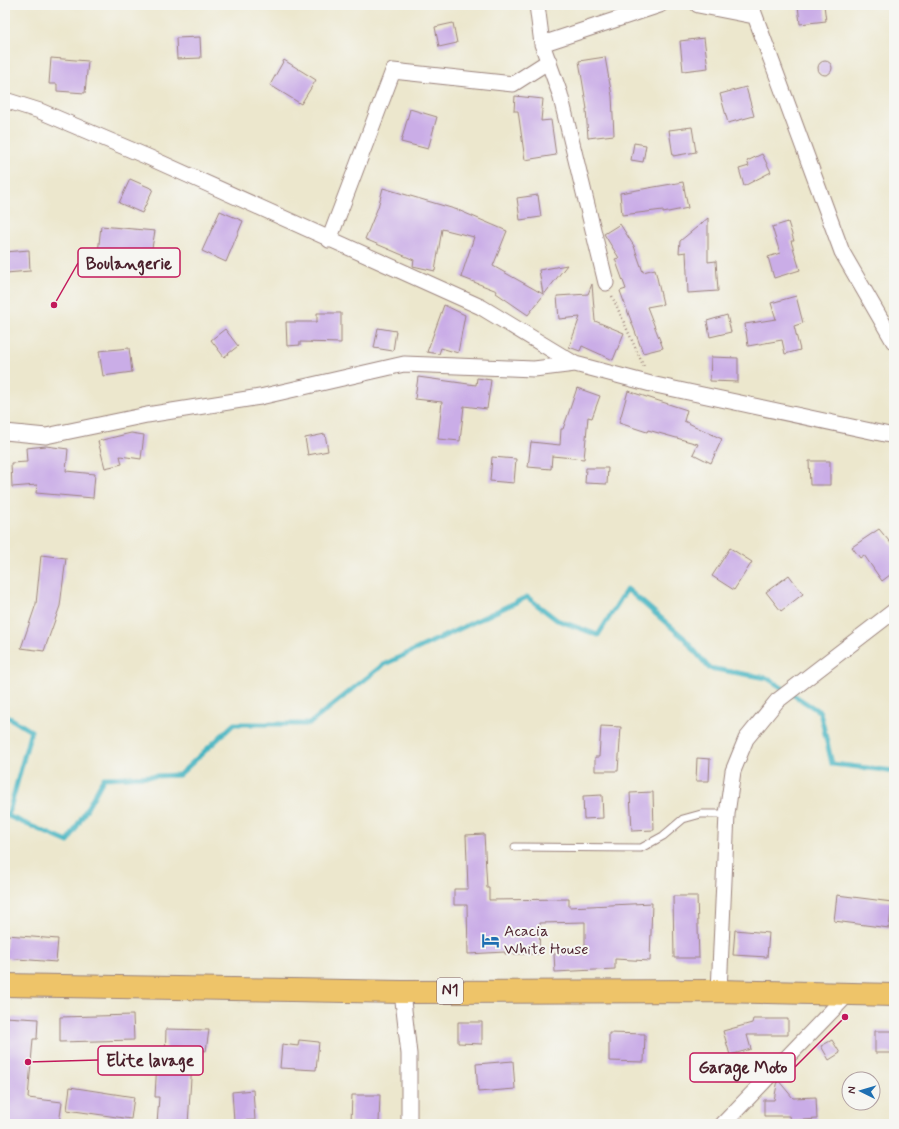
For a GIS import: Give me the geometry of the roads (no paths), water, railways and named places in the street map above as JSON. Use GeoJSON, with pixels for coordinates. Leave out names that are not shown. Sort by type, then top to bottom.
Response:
{"type":"FeatureCollection","features":[{"type":"Feature","properties":{"kind":"highway","name":"N1"},"geometry":{"type":"LineString","coordinates":[[5,985],[402,992],[718,991],[894,995]]}},
{"type":"Feature","properties":{"kind":"street"},"geometry":{"type":"LineString","coordinates":[[537,5],[542,44],[560,94],[606,283]]}},
{"type":"Feature","properties":{"kind":"street"},"geometry":{"type":"LineString","coordinates":[[542,44],[660,5]]}},
{"type":"Feature","properties":{"kind":"street"},"geometry":{"type":"LineString","coordinates":[[698,5],[752,10],[842,252],[894,342]]}},
{"type":"Feature","properties":{"kind":"street"},"geometry":{"type":"LineString","coordinates":[[329,240],[393,71],[513,84],[549,61]]}},
{"type":"Feature","properties":{"kind":"street"},"geometry":{"type":"LineString","coordinates":[[5,100],[40,112],[148,157],[329,240],[481,307],[575,364],[651,384],[894,436]]}},
{"type":"Feature","properties":{"kind":"street"},"geometry":{"type":"LineString","coordinates":[[5,432],[46,436],[148,415],[260,397],[404,364],[534,369],[575,364]]}},
{"type":"Feature","properties":{"kind":"street"},"geometry":{"type":"LineString","coordinates":[[718,991],[727,814],[733,771],[746,738],[777,701],[894,611]]}},
{"type":"Feature","properties":{"kind":"street"},"geometry":{"type":"LineString","coordinates":[[402,992],[409,1054],[410,1124]]}},
{"type":"Feature","properties":{"kind":"street"},"geometry":{"type":"LineString","coordinates":[[723,1124],[847,995]]}},
{"type":"Feature","properties":{"kind":"lane"},"geometry":{"type":"LineString","coordinates":[[515,847],[641,848],[663,836],[683,819],[701,814],[727,814]]}},
{"type":"Feature","properties":{"kind":"waterway"},"geometry":{"type":"LineString","coordinates":[[5,715],[31,731],[8,816],[68,842],[104,778],[179,775],[234,724],[309,724],[383,665],[527,597],[557,620],[598,635],[627,589],[684,638],[709,668],[767,678],[820,712],[832,764],[894,771]]}},
{"type":"Feature","properties":{"kind":"place","name":"Boulangerie"},"geometry":{"type":"Point","coordinates":[54,305]}},
{"type":"Feature","properties":{"kind":"place","name":"Acacia White House"},"geometry":{"type":"Point","coordinates":[491,940]}},
{"type":"Feature","properties":{"kind":"place","name":"Garage Moto"},"geometry":{"type":"Point","coordinates":[845,1017]}},
{"type":"Feature","properties":{"kind":"place","name":"Elite lavage"},"geometry":{"type":"Point","coordinates":[28,1062]}}]}
